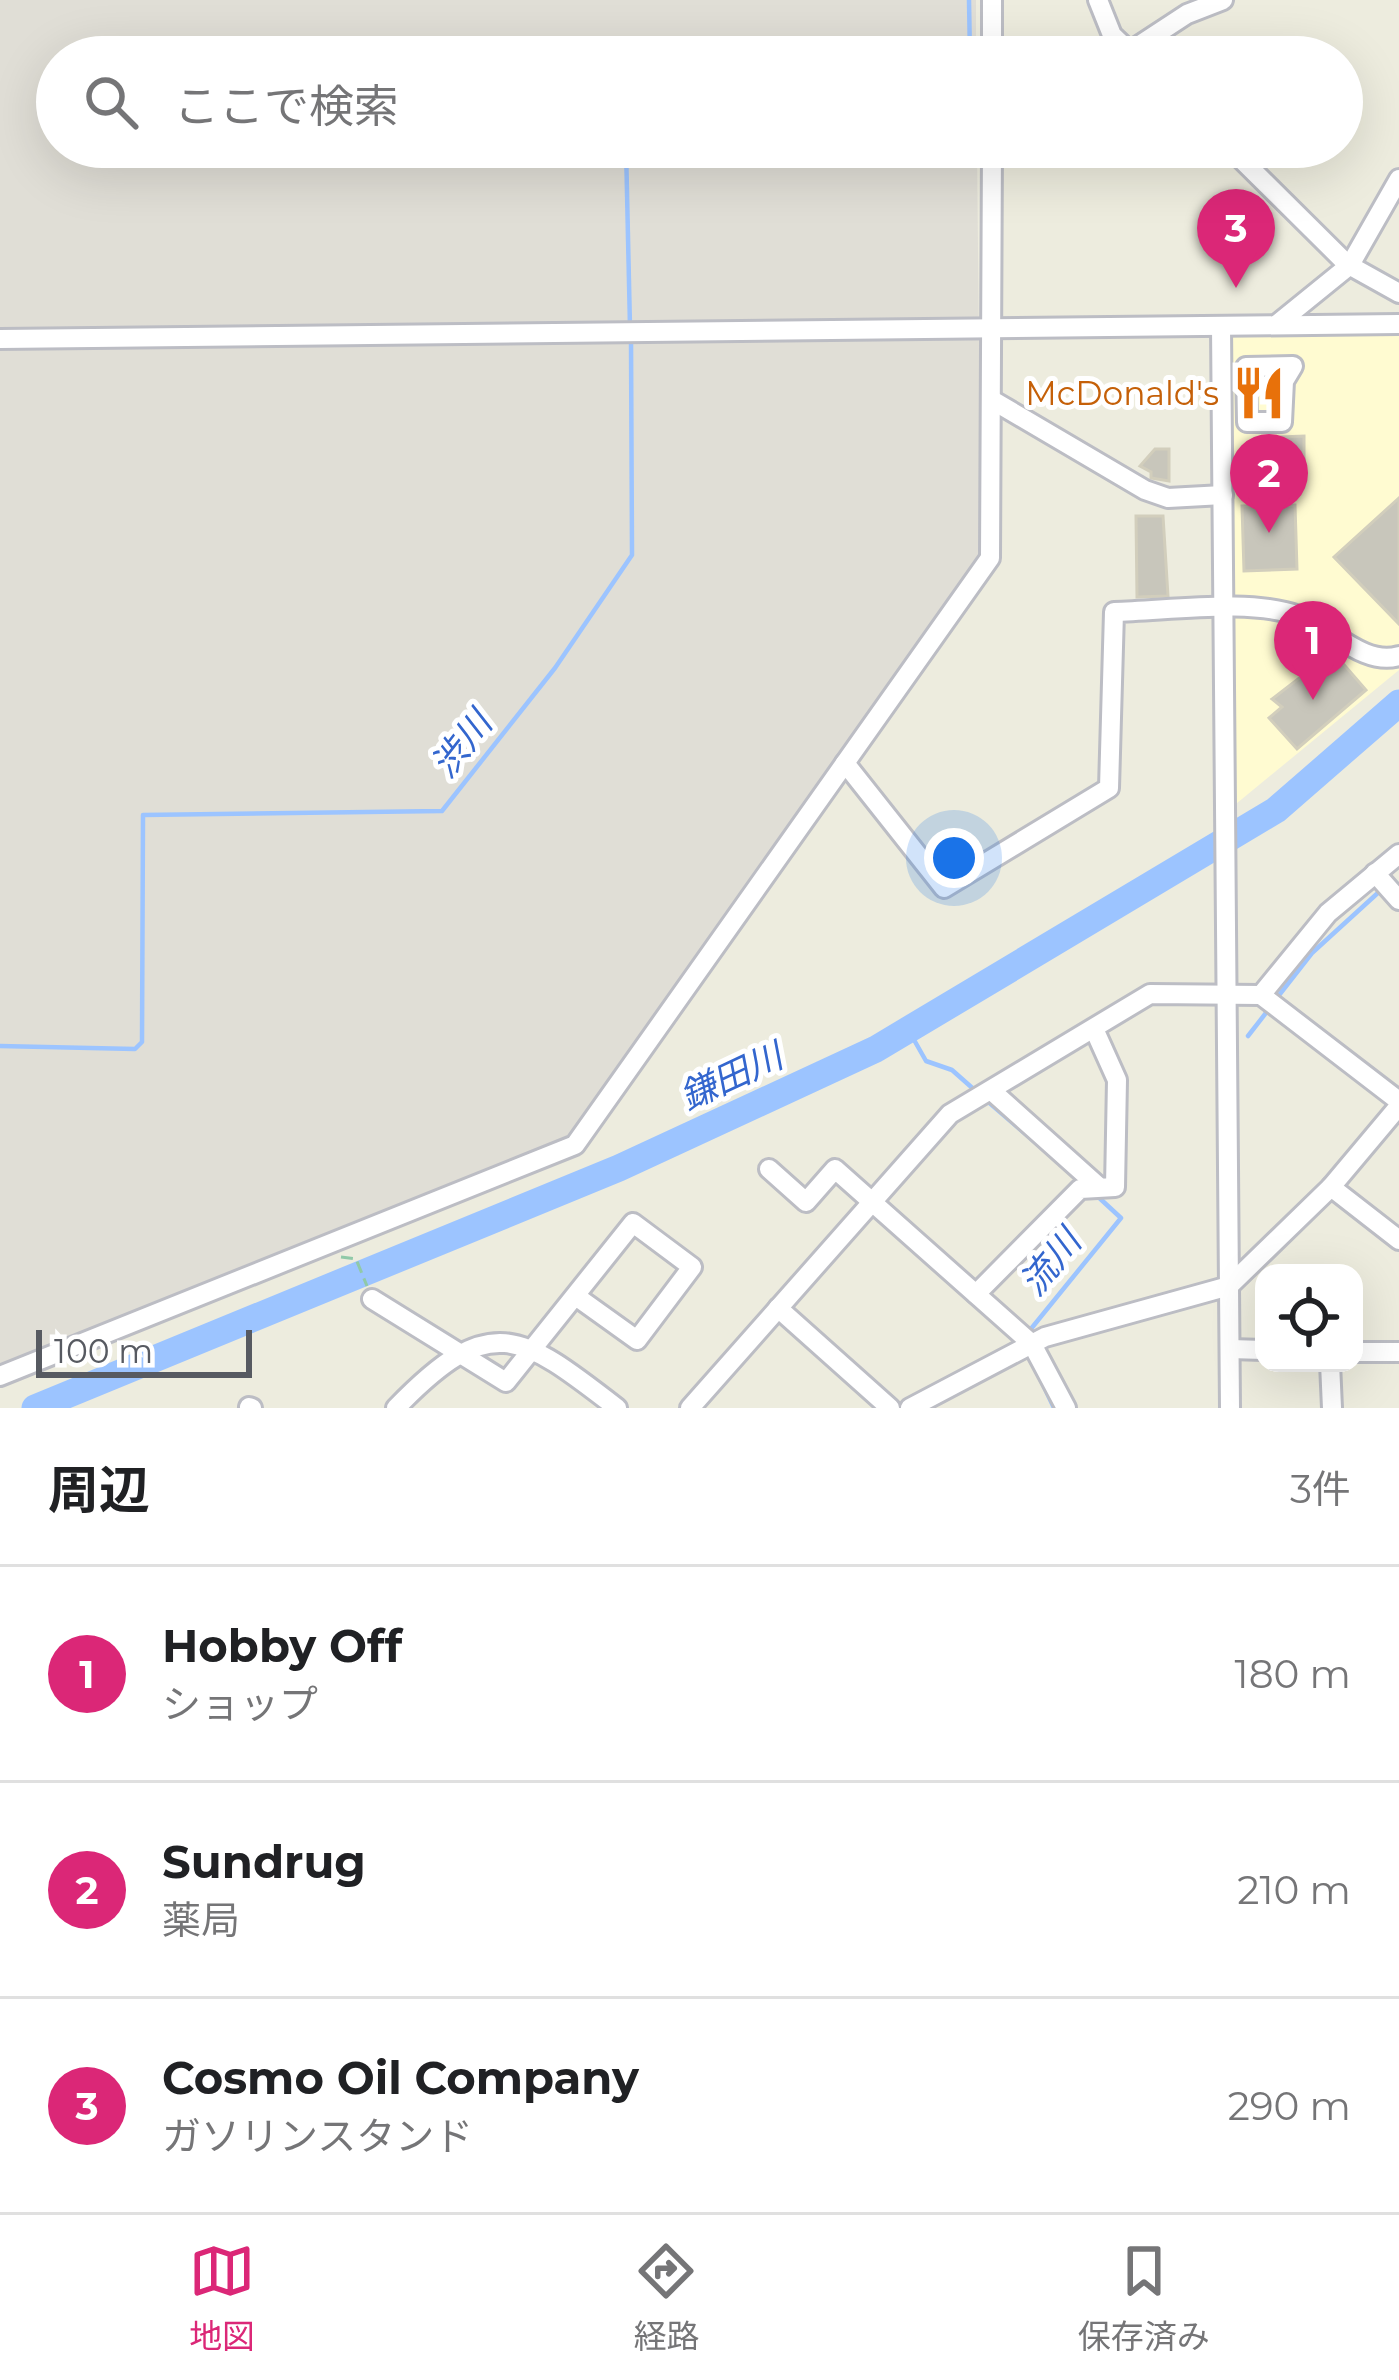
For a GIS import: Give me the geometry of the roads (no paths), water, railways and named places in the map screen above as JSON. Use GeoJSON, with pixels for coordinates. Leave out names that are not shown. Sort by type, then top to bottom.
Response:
{"type":"FeatureCollection","features":[{"type":"Feature","properties":{"kind":"street"},"geometry":{"type":"LineString","coordinates":[[992,0],[992,36]]}},
{"type":"Feature","properties":{"kind":"street"},"geometry":{"type":"LineString","coordinates":[[1098,0],[1113,36]]}},
{"type":"Feature","properties":{"kind":"street"},"geometry":{"type":"LineString","coordinates":[[1157,36],[1187,14],[1222,0]]}},
{"type":"Feature","properties":{"kind":"street"},"geometry":{"type":"LineString","coordinates":[[0,1376],[575,1145],[990,558],[992,168]]}},
{"type":"Feature","properties":{"kind":"street"},"geometry":{"type":"LineString","coordinates":[[1251,168],[1350,265],[1399,293]]}},
{"type":"Feature","properties":{"kind":"street"},"geometry":{"type":"LineString","coordinates":[[1276,325],[1350,265],[1399,179]]}},
{"type":"Feature","properties":{"kind":"street"},"geometry":{"type":"LineString","coordinates":[[0,339],[1399,324]]}},
{"type":"Feature","properties":{"kind":"street"},"geometry":{"type":"LineString","coordinates":[[1221,326],[1230,1408]]}},
{"type":"Feature","properties":{"kind":"street"},"geometry":{"type":"LineString","coordinates":[[992,400],[1145,490],[1168,498],[1223,495]]}},
{"type":"Feature","properties":{"kind":"street"},"geometry":{"type":"LineString","coordinates":[[845,763],[944,887],[1109,788],[1114,612],[1294,614],[1395,662]]}},
{"type":"Feature","properties":{"kind":"street"},"geometry":{"type":"LineString","coordinates":[[1261,995],[1328,913],[1399,854]]}},
{"type":"Feature","properties":{"kind":"street"},"geometry":{"type":"LineString","coordinates":[[1375,873],[1399,900]]}},
{"type":"Feature","properties":{"kind":"street"},"geometry":{"type":"LineString","coordinates":[[690,1408],[950,1114],[1150,994],[1261,995],[1399,1103],[1331,1187],[1229,1286],[1032,1344],[910,1408]]}},
{"type":"Feature","properties":{"kind":"street"},"geometry":{"type":"LineString","coordinates":[[976,1294],[1080,1189],[1115,1186],[1117,1080],[1095,1031]]}},
{"type":"Feature","properties":{"kind":"street"},"geometry":{"type":"LineString","coordinates":[[993,1092],[1098,1186]]}},
{"type":"Feature","properties":{"kind":"street"},"geometry":{"type":"LineString","coordinates":[[769,1169],[806,1202],[835,1169],[1032,1344],[1066,1408]]}},
{"type":"Feature","properties":{"kind":"street"},"geometry":{"type":"LineString","coordinates":[[1331,1187],[1399,1240]]}},
{"type":"Feature","properties":{"kind":"street"},"geometry":{"type":"LineString","coordinates":[[372,1299],[506,1382],[634,1223],[692,1267],[637,1340],[577,1297]]}},
{"type":"Feature","properties":{"kind":"street"},"geometry":{"type":"LineString","coordinates":[[778,1308],[890,1408]]}},
{"type":"Feature","properties":{"kind":"street"},"geometry":{"type":"LineString","coordinates":[[396,1408],[454,1353],[481,1343],[537,1349],[617,1408]]}},
{"type":"Feature","properties":{"kind":"street"},"geometry":{"type":"LineString","coordinates":[[1230,1348],[1255,1349]]}},
{"type":"Feature","properties":{"kind":"street"},"geometry":{"type":"LineString","coordinates":[[1363,1352],[1399,1352]]}},
{"type":"Feature","properties":{"kind":"street"},"geometry":{"type":"LineString","coordinates":[[1330,1372],[1332,1408]]}},
{"type":"Feature","properties":{"kind":"waterway"},"geometry":{"type":"LineString","coordinates":[[969,0],[970,36]]}},
{"type":"Feature","properties":{"kind":"waterway","name":"渋川"},"geometry":{"type":"LineString","coordinates":[[626,168],[630,327]]}},
{"type":"Feature","properties":{"kind":"waterway","name":"渋川"},"geometry":{"type":"LineString","coordinates":[[0,1046],[135,1049],[142,1042],[143,815],[442,811],[555,668],[632,555],[631,339]]}},
{"type":"Feature","properties":{"kind":"waterway","name":"鎌田川"},"geometry":{"type":"LineString","coordinates":[[35,1408],[619,1168],[876,1049],[1276,810],[1399,703]]}},
{"type":"Feature","properties":{"kind":"waterway","name":"流川"},"geometry":{"type":"LineString","coordinates":[[1276,999],[1312,953],[1380,891]]}},
{"type":"Feature","properties":{"kind":"waterway","name":"流川"},"geometry":{"type":"LineString","coordinates":[[1248,1036],[1269,1009]]}},
{"type":"Feature","properties":{"kind":"waterway"},"geometry":{"type":"LineString","coordinates":[[909,1031],[926,1061],[952,1070],[978,1093]]}},
{"type":"Feature","properties":{"kind":"waterway"},"geometry":{"type":"LineString","coordinates":[[986,1100],[1064,1167]]}},
{"type":"Feature","properties":{"kind":"waterway","name":"流川"},"geometry":{"type":"LineString","coordinates":[[1026,1335],[1121,1218],[1095,1194]]}},
{"type":"Feature","properties":{"kind":"waterway","name":"流川"},"geometry":{"type":"LineString","coordinates":[[1033,1363],[1054,1408]]}},
{"type":"Feature","properties":{"kind":"place","name":"Cosmo Oil Company"},"geometry":{"type":"Point","coordinates":[1236,288]}},
{"type":"Feature","properties":{"kind":"place","name":"McDonald's"},"geometry":{"type":"Point","coordinates":[1259,393]}},
{"type":"Feature","properties":{"kind":"place","name":"Sundrug"},"geometry":{"type":"Point","coordinates":[1269,533]}},
{"type":"Feature","properties":{"kind":"place","name":"Hobby Off"},"geometry":{"type":"Point","coordinates":[1313,700]}}]}
